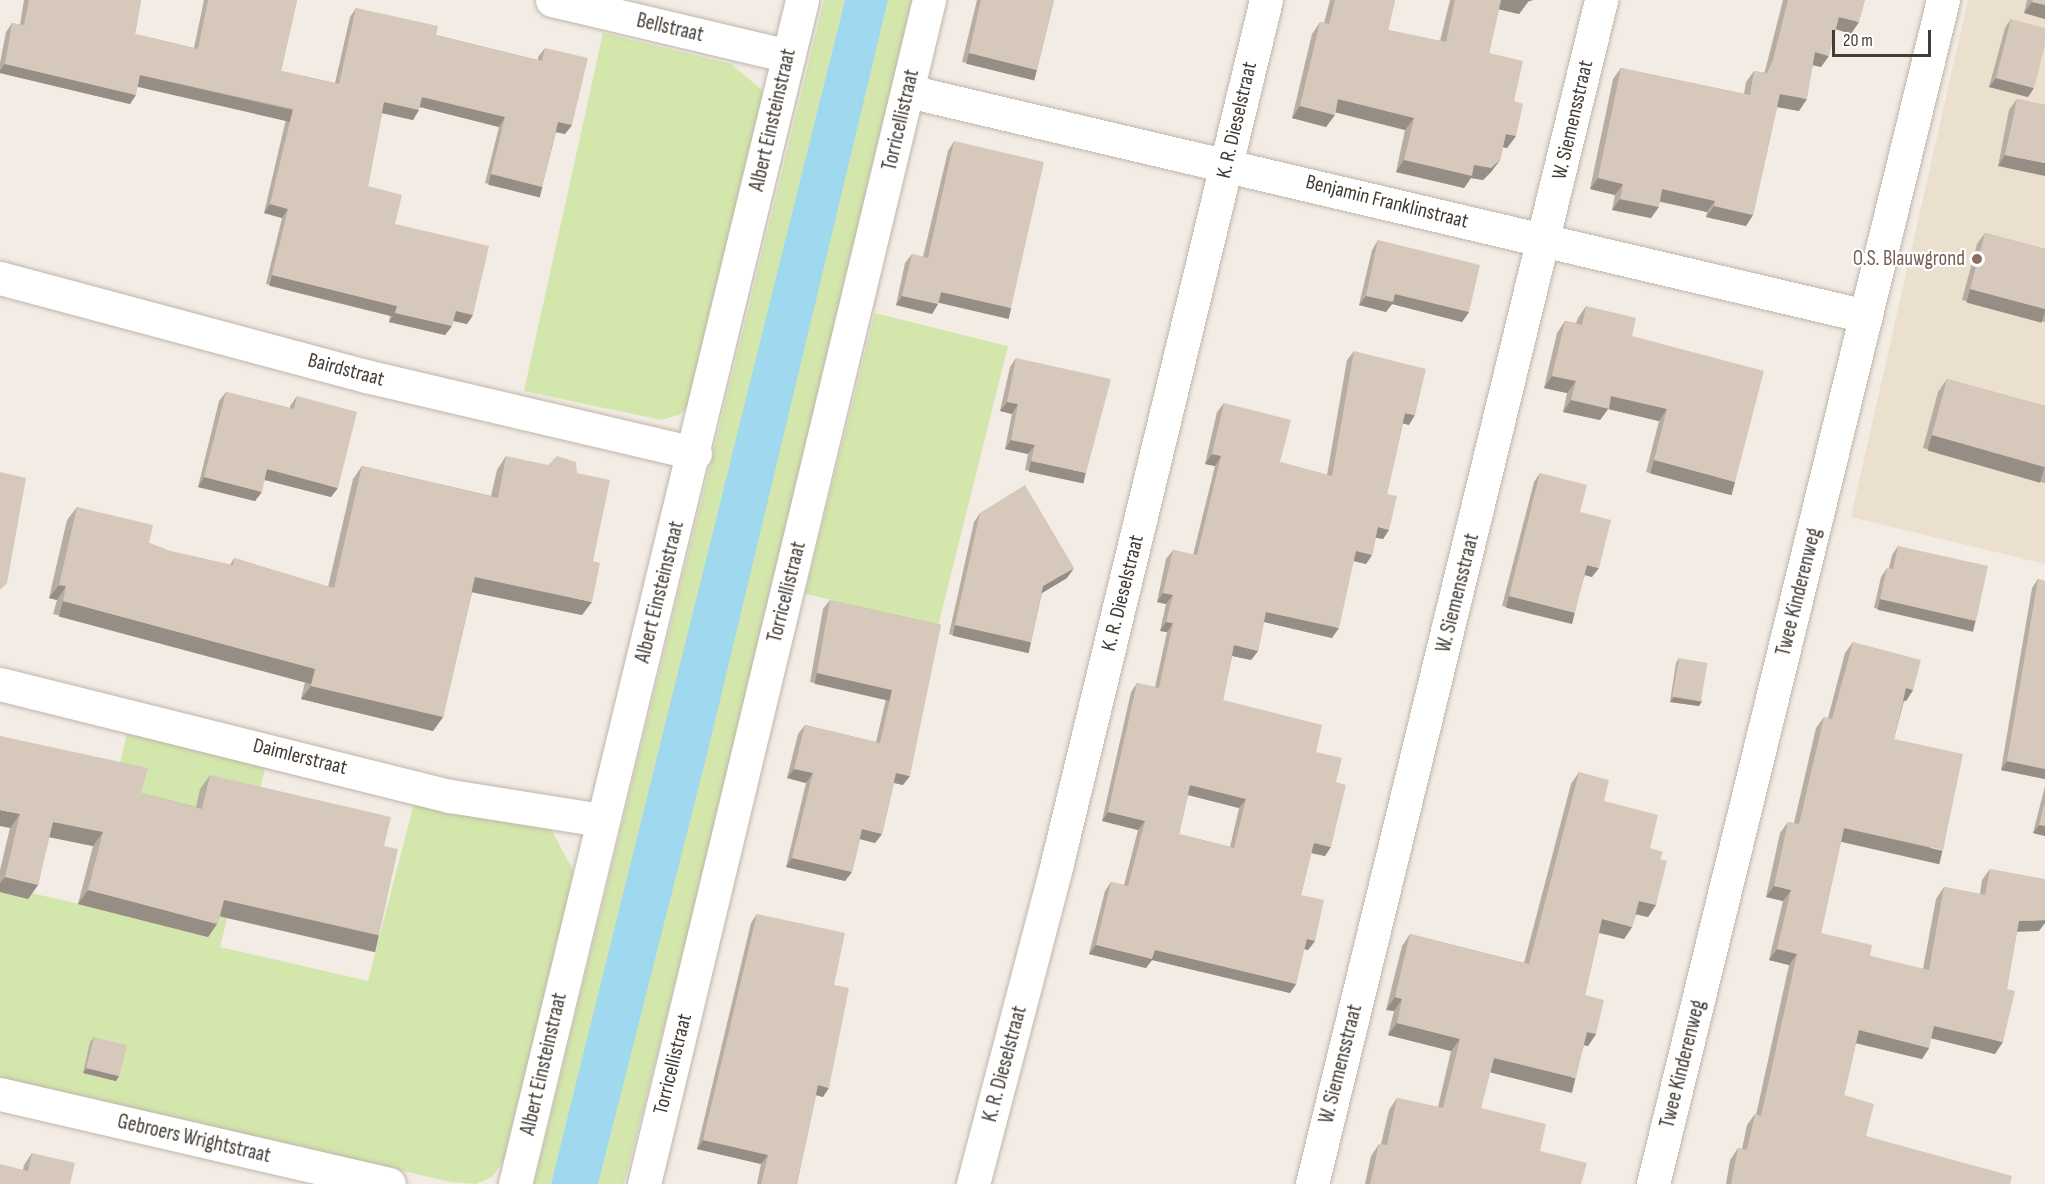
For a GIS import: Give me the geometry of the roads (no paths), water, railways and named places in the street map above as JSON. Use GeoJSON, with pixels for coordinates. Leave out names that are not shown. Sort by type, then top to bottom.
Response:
{"type":"FeatureCollection","features":[{"type":"Feature","properties":{"kind":"street","name":"Bellstraat"},"geometry":{"type":"LineString","coordinates":[[552,0],[788,56]]}},
{"type":"Feature","properties":{"kind":"street","name":"Albert Einsteinstraat"},"geometry":{"type":"LineString","coordinates":[[515,1184],[602,820],[695,453],[802,0]]}},
{"type":"Feature","properties":{"kind":"street","name":"Torricellistraat"},"geometry":{"type":"LineString","coordinates":[[644,1184],[929,0]]}},
{"type":"Feature","properties":{"kind":"street","name":"K. R. Dieselstraat"},"geometry":{"type":"LineString","coordinates":[[973,1184],[1266,0]]}},
{"type":"Feature","properties":{"kind":"street","name":"W. Siemensstraat"},"geometry":{"type":"LineString","coordinates":[[1311,1184],[1545,241],[1601,0]]}},
{"type":"Feature","properties":{"kind":"street","name":"Twee Kinderenweg"},"geometry":{"type":"LineString","coordinates":[[1653,1184],[1943,0]]}},
{"type":"Feature","properties":{"kind":"street","name":"Benjamin Franklinstraat"},"geometry":{"type":"LineString","coordinates":[[908,91],[1227,163],[1545,241],[1866,316]]}},
{"type":"Feature","properties":{"kind":"street","name":"Bairdstraat"},"geometry":{"type":"LineString","coordinates":[[0,278],[366,376],[695,453]]}},
{"type":"Feature","properties":{"kind":"street","name":"Daimlerstraat"},"geometry":{"type":"LineString","coordinates":[[0,684],[450,796],[602,820]]}},
{"type":"Feature","properties":{"kind":"street","name":"Gebroers Wrightstraat"},"geometry":{"type":"LineString","coordinates":[[0,1094],[388,1184]]}},
{"type":"Feature","properties":{"kind":"water"},"geometry":{"type":"Polygon","coordinates":[[[845,0],[888,0],[708,750],[598,1184],[551,1184],[845,0]]]}},
{"type":"Feature","properties":{"kind":"place","name":"O.S. Blauwgrond"},"geometry":{"type":"Point","coordinates":[1977,259]}}]}
